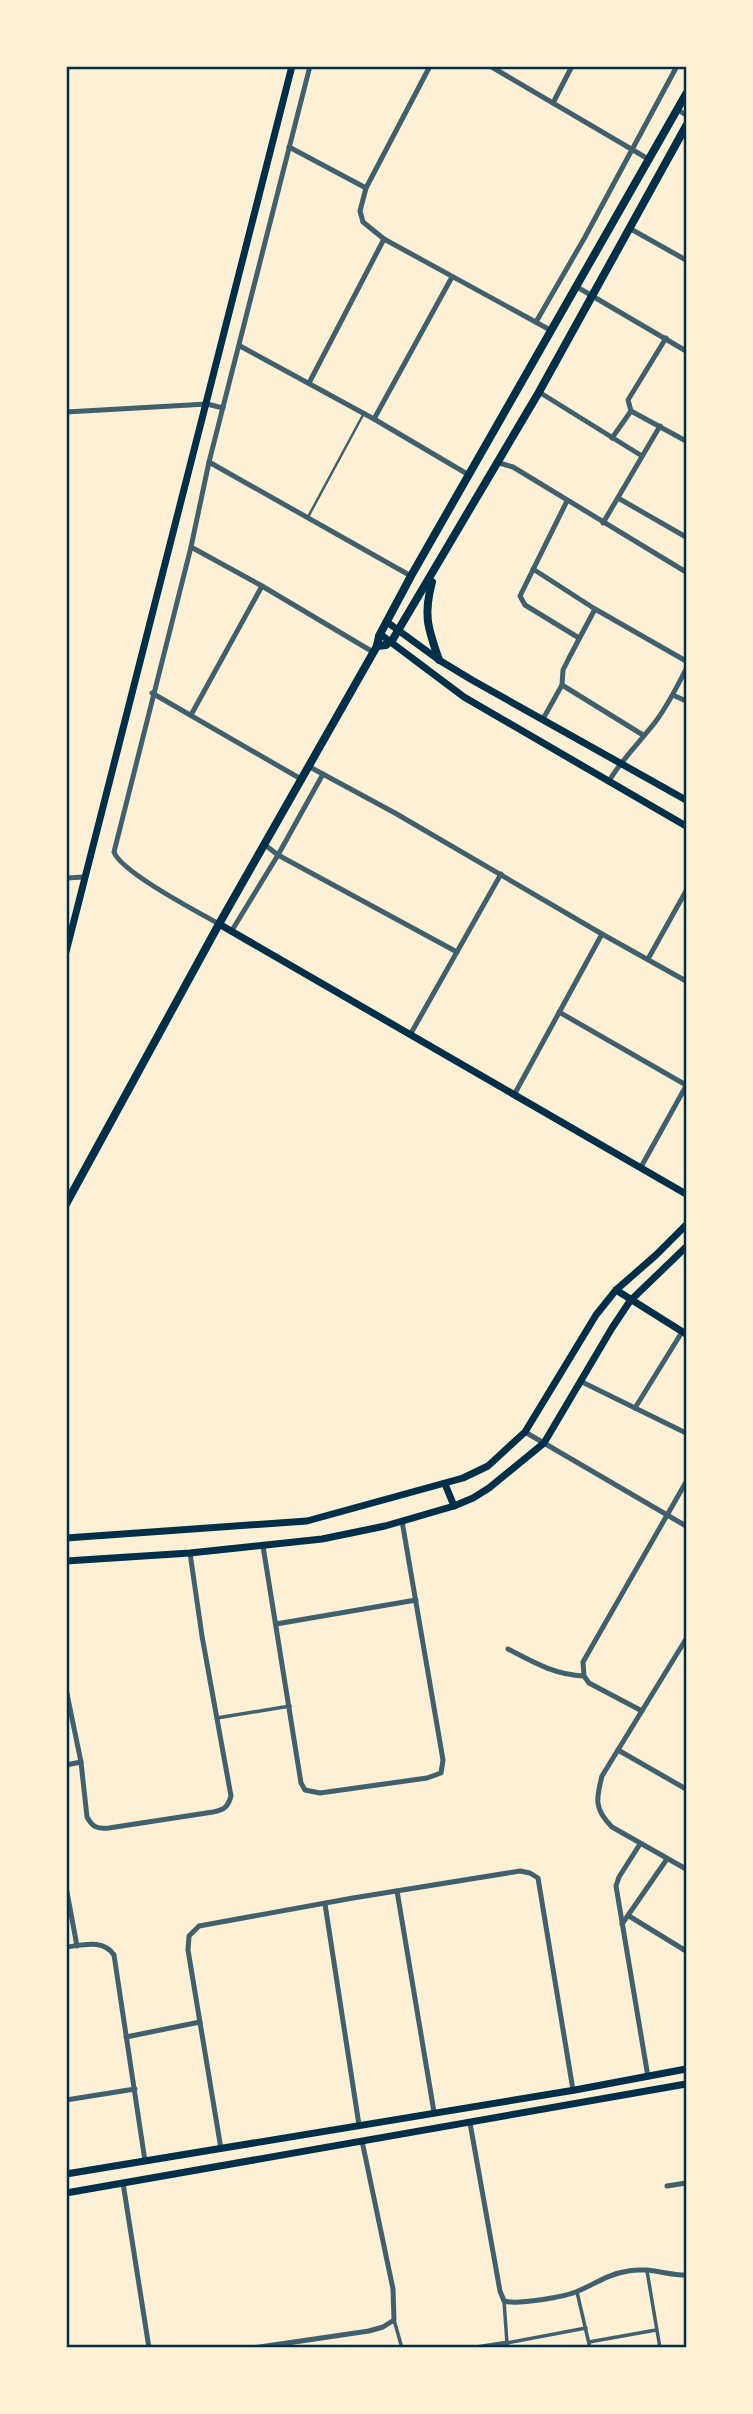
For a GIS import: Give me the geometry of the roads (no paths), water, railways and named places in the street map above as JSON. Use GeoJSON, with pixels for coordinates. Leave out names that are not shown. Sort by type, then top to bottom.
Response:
{"type":"FeatureCollection","features":[{"type":"Feature","properties":{"kind":"main road"},"geometry":{"type":"LineString","coordinates":[[66,952],[292,66]]}},
{"type":"Feature","properties":{"kind":"main road"},"geometry":{"type":"LineString","coordinates":[[66,1204],[375,649],[380,634],[411,576],[687,94]]}},
{"type":"Feature","properties":{"kind":"main road"},"geometry":{"type":"LineString","coordinates":[[375,649],[390,642],[433,574],[539,392],[687,126]]}},
{"type":"Feature","properties":{"kind":"main road"},"geometry":{"type":"LineString","coordinates":[[433,574],[426,610],[439,660]]}},
{"type":"Feature","properties":{"kind":"main road"},"geometry":{"type":"LineString","coordinates":[[387,622],[439,660],[687,800]]}},
{"type":"Feature","properties":{"kind":"main road"},"geometry":{"type":"LineString","coordinates":[[380,634],[464,697],[687,826]]}},
{"type":"Feature","properties":{"kind":"main road"},"geometry":{"type":"LineString","coordinates":[[219,925],[687,1194]]}},
{"type":"Feature","properties":{"kind":"main road"},"geometry":{"type":"LineString","coordinates":[[66,1538],[307,1521],[445,1485],[488,1466],[525,1432],[596,1315],[616,1290],[687,1225]]}},
{"type":"Feature","properties":{"kind":"main road"},"geometry":{"type":"LineString","coordinates":[[66,1561],[190,1553],[321,1539],[454,1506],[489,1489],[544,1443],[630,1301],[687,1247]]}},
{"type":"Feature","properties":{"kind":"main road"},"geometry":{"type":"LineString","coordinates":[[616,1290],[684,1333]]}},
{"type":"Feature","properties":{"kind":"main road"},"geometry":{"type":"LineString","coordinates":[[445,1485],[454,1506]]}},
{"type":"Feature","properties":{"kind":"main road"},"geometry":{"type":"LineString","coordinates":[[66,2174],[573,2091],[687,2068]]}},
{"type":"Feature","properties":{"kind":"main road"},"geometry":{"type":"LineString","coordinates":[[66,2193],[687,2084]]}},
{"type":"Feature","properties":{"kind":"street"},"geometry":{"type":"LineString","coordinates":[[219,925],[122,865],[116,859],[116,845],[152,693],[191,547],[209,462],[310,66]]}},
{"type":"Feature","properties":{"kind":"street"},"geometry":{"type":"LineString","coordinates":[[430,66],[366,188],[360,211],[363,222],[384,239],[552,331]]}},
{"type":"Feature","properties":{"kind":"street"},"geometry":{"type":"LineString","coordinates":[[490,66],[650,160]]}},
{"type":"Feature","properties":{"kind":"street"},"geometry":{"type":"LineString","coordinates":[[553,103],[572,66]]}},
{"type":"Feature","properties":{"kind":"street"},"geometry":{"type":"LineString","coordinates":[[536,322],[677,66]]}},
{"type":"Feature","properties":{"kind":"street"},"geometry":{"type":"LineString","coordinates":[[678,110],[687,116]]}},
{"type":"Feature","properties":{"kind":"street"},"geometry":{"type":"LineString","coordinates":[[289,147],[366,188]]}},
{"type":"Feature","properties":{"kind":"street"},"geometry":{"type":"LineString","coordinates":[[629,228],[687,260]]}},
{"type":"Feature","properties":{"kind":"street"},"geometry":{"type":"LineString","coordinates":[[309,383],[384,239]]}},
{"type":"Feature","properties":{"kind":"street"},"geometry":{"type":"LineString","coordinates":[[374,419],[452,277]]}},
{"type":"Feature","properties":{"kind":"street"},"geometry":{"type":"LineString","coordinates":[[577,287],[687,351]]}},
{"type":"Feature","properties":{"kind":"street"},"geometry":{"type":"LineString","coordinates":[[666,338],[628,400],[631,411],[687,441]]}},
{"type":"Feature","properties":{"kind":"street"},"geometry":{"type":"LineString","coordinates":[[240,346],[374,419],[469,475]]}},
{"type":"Feature","properties":{"kind":"street"},"geometry":{"type":"LineString","coordinates":[[539,392],[642,456]]}},
{"type":"Feature","properties":{"kind":"street"},"geometry":{"type":"LineString","coordinates":[[66,412],[206,404],[223,408]]}},
{"type":"Feature","properties":{"kind":"street"},"geometry":{"type":"LineString","coordinates":[[612,438],[631,411]]}},
{"type":"Feature","properties":{"kind":"street"},"geometry":{"type":"LineString","coordinates":[[603,523],[660,426]]}},
{"type":"Feature","properties":{"kind":"street"},"geometry":{"type":"LineString","coordinates":[[209,462],[411,576]]}},
{"type":"Feature","properties":{"kind":"street"},"geometry":{"type":"LineString","coordinates":[[496,462],[513,467],[687,572]]}},
{"type":"Feature","properties":{"kind":"street"},"geometry":{"type":"LineString","coordinates":[[618,498],[687,537]]}},
{"type":"Feature","properties":{"kind":"street"},"geometry":{"type":"LineString","coordinates":[[567,501],[521,591],[520,600],[579,638]]}},
{"type":"Feature","properties":{"kind":"street"},"geometry":{"type":"LineString","coordinates":[[191,547],[375,649]]}},
{"type":"Feature","properties":{"kind":"street"},"geometry":{"type":"LineString","coordinates":[[533,569],[595,609],[687,660]]}},
{"type":"Feature","properties":{"kind":"street"},"geometry":{"type":"LineString","coordinates":[[191,715],[262,586]]}},
{"type":"Feature","properties":{"kind":"street"},"geometry":{"type":"LineString","coordinates":[[542,719],[562,685],[563,670],[595,609]]}},
{"type":"Feature","properties":{"kind":"street"},"geometry":{"type":"LineString","coordinates":[[609,781],[619,763],[654,723],[687,669]]}},
{"type":"Feature","properties":{"kind":"street"},"geometry":{"type":"LineString","coordinates":[[562,685],[643,735]]}},
{"type":"Feature","properties":{"kind":"street"},"geometry":{"type":"LineString","coordinates":[[152,693],[301,779]]}},
{"type":"Feature","properties":{"kind":"street"},"geometry":{"type":"LineString","coordinates":[[673,695],[687,701]]}},
{"type":"Feature","properties":{"kind":"street"},"geometry":{"type":"LineString","coordinates":[[308,766],[687,981]]}},
{"type":"Feature","properties":{"kind":"street"},"geometry":{"type":"LineString","coordinates":[[231,932],[323,774]]}},
{"type":"Feature","properties":{"kind":"street"},"geometry":{"type":"LineString","coordinates":[[265,845],[278,855],[457,952]]}},
{"type":"Feature","properties":{"kind":"street"},"geometry":{"type":"LineString","coordinates":[[409,1036],[501,874]]}},
{"type":"Feature","properties":{"kind":"street"},"geometry":{"type":"LineString","coordinates":[[66,878],[84,877]]}},
{"type":"Feature","properties":{"kind":"street"},"geometry":{"type":"LineString","coordinates":[[648,959],[687,891]]}},
{"type":"Feature","properties":{"kind":"street"},"geometry":{"type":"LineString","coordinates":[[514,1095],[602,934]]}},
{"type":"Feature","properties":{"kind":"street"},"geometry":{"type":"LineString","coordinates":[[559,1012],[687,1086],[641,1167]]}},
{"type":"Feature","properties":{"kind":"street"},"geometry":{"type":"LineString","coordinates":[[635,1408],[684,1333]]}},
{"type":"Feature","properties":{"kind":"street"},"geometry":{"type":"LineString","coordinates":[[580,1381],[687,1433]]}},
{"type":"Feature","properties":{"kind":"street"},"geometry":{"type":"LineString","coordinates":[[525,1432],[687,1526]]}},
{"type":"Feature","properties":{"kind":"street"},"geometry":{"type":"LineString","coordinates":[[642,1711],[589,1683],[584,1676],[583,1662],[687,1482]]}},
{"type":"Feature","properties":{"kind":"street"},"geometry":{"type":"LineString","coordinates":[[263,1546],[304,1790],[311,1793],[427,1778],[441,1773],[443,1760],[402,1521]]}},
{"type":"Feature","properties":{"kind":"street"},"geometry":{"type":"LineString","coordinates":[[66,1689],[81,1762],[87,1817],[91,1825],[98,1829],[223,1810],[231,1796],[190,1553]]}},
{"type":"Feature","properties":{"kind":"street"},"geometry":{"type":"LineString","coordinates":[[276,1624],[415,1600]]}},
{"type":"Feature","properties":{"kind":"street"},"geometry":{"type":"LineString","coordinates":[[687,1639],[602,1776],[596,1798],[602,1817],[612,1827],[684,1868],[687,1857]]}},
{"type":"Feature","properties":{"kind":"street"},"geometry":{"type":"LineString","coordinates":[[508,1649],[566,1675],[584,1676]]}},
{"type":"Feature","properties":{"kind":"street"},"geometry":{"type":"LineString","coordinates":[[217,1718],[290,1706]]}},
{"type":"Feature","properties":{"kind":"street"},"geometry":{"type":"LineString","coordinates":[[618,1750],[687,1789]]}},
{"type":"Feature","properties":{"kind":"street"},"geometry":{"type":"LineString","coordinates":[[66,1765],[81,1762]]}},
{"type":"Feature","properties":{"kind":"street"},"geometry":{"type":"LineString","coordinates":[[640,1844],[619,1877],[617,1886],[648,2077]]}},
{"type":"Feature","properties":{"kind":"street"},"geometry":{"type":"LineString","coordinates":[[622,1924],[667,1858]]}},
{"type":"Feature","properties":{"kind":"street"},"geometry":{"type":"LineString","coordinates":[[220,2149],[188,1950],[189,1936],[199,1926],[397,1891],[520,1871],[538,1878],[573,2091]]}},
{"type":"Feature","properties":{"kind":"street"},"geometry":{"type":"LineString","coordinates":[[66,1887],[77,1946]]}},
{"type":"Feature","properties":{"kind":"street"},"geometry":{"type":"LineString","coordinates":[[397,1891],[434,2112]]}},
{"type":"Feature","properties":{"kind":"street"},"geometry":{"type":"LineString","coordinates":[[325,1904],[359,2125]]}},
{"type":"Feature","properties":{"kind":"street"},"geometry":{"type":"LineString","coordinates":[[629,1916],[687,1951]]}},
{"type":"Feature","properties":{"kind":"street"},"geometry":{"type":"LineString","coordinates":[[66,1947],[101,1944],[108,1947],[114,1955],[145,2161]]}},
{"type":"Feature","properties":{"kind":"street"},"geometry":{"type":"LineString","coordinates":[[126,2037],[200,2022]]}},
{"type":"Feature","properties":{"kind":"street"},"geometry":{"type":"LineString","coordinates":[[66,2100],[135,2089]]}},
{"type":"Feature","properties":{"kind":"street"},"geometry":{"type":"LineString","coordinates":[[470,2123],[504,2301],[507,2343]]}},
{"type":"Feature","properties":{"kind":"street"},"geometry":{"type":"LineString","coordinates":[[362,2141],[393,2289],[394,2320],[402,2347]]}},
{"type":"Feature","properties":{"kind":"street"},"geometry":{"type":"LineString","coordinates":[[123,2183],[149,2347]]}},
{"type":"Feature","properties":{"kind":"street"},"geometry":{"type":"LineString","coordinates":[[667,2186],[687,2183]]}},
{"type":"Feature","properties":{"kind":"street"},"geometry":{"type":"LineString","coordinates":[[504,2301],[519,2303],[577,2292],[610,2275],[647,2269],[687,2276]]}},
{"type":"Feature","properties":{"kind":"street"},"geometry":{"type":"LineString","coordinates":[[647,2269],[660,2347]]}},
{"type":"Feature","properties":{"kind":"street"},"geometry":{"type":"LineString","coordinates":[[577,2292],[590,2347]]}},
{"type":"Feature","properties":{"kind":"street"},"geometry":{"type":"LineString","coordinates":[[253,2347],[369,2331],[394,2320]]}},
{"type":"Feature","properties":{"kind":"street"},"geometry":{"type":"LineString","coordinates":[[475,2347],[586,2328]]}},
{"type":"Feature","properties":{"kind":"street"},"geometry":{"type":"LineString","coordinates":[[589,2342],[657,2330]]}},
{"type":"Feature","properties":{"kind":"lane"},"geometry":{"type":"LineString","coordinates":[[308,517],[364,414]]}}]}
